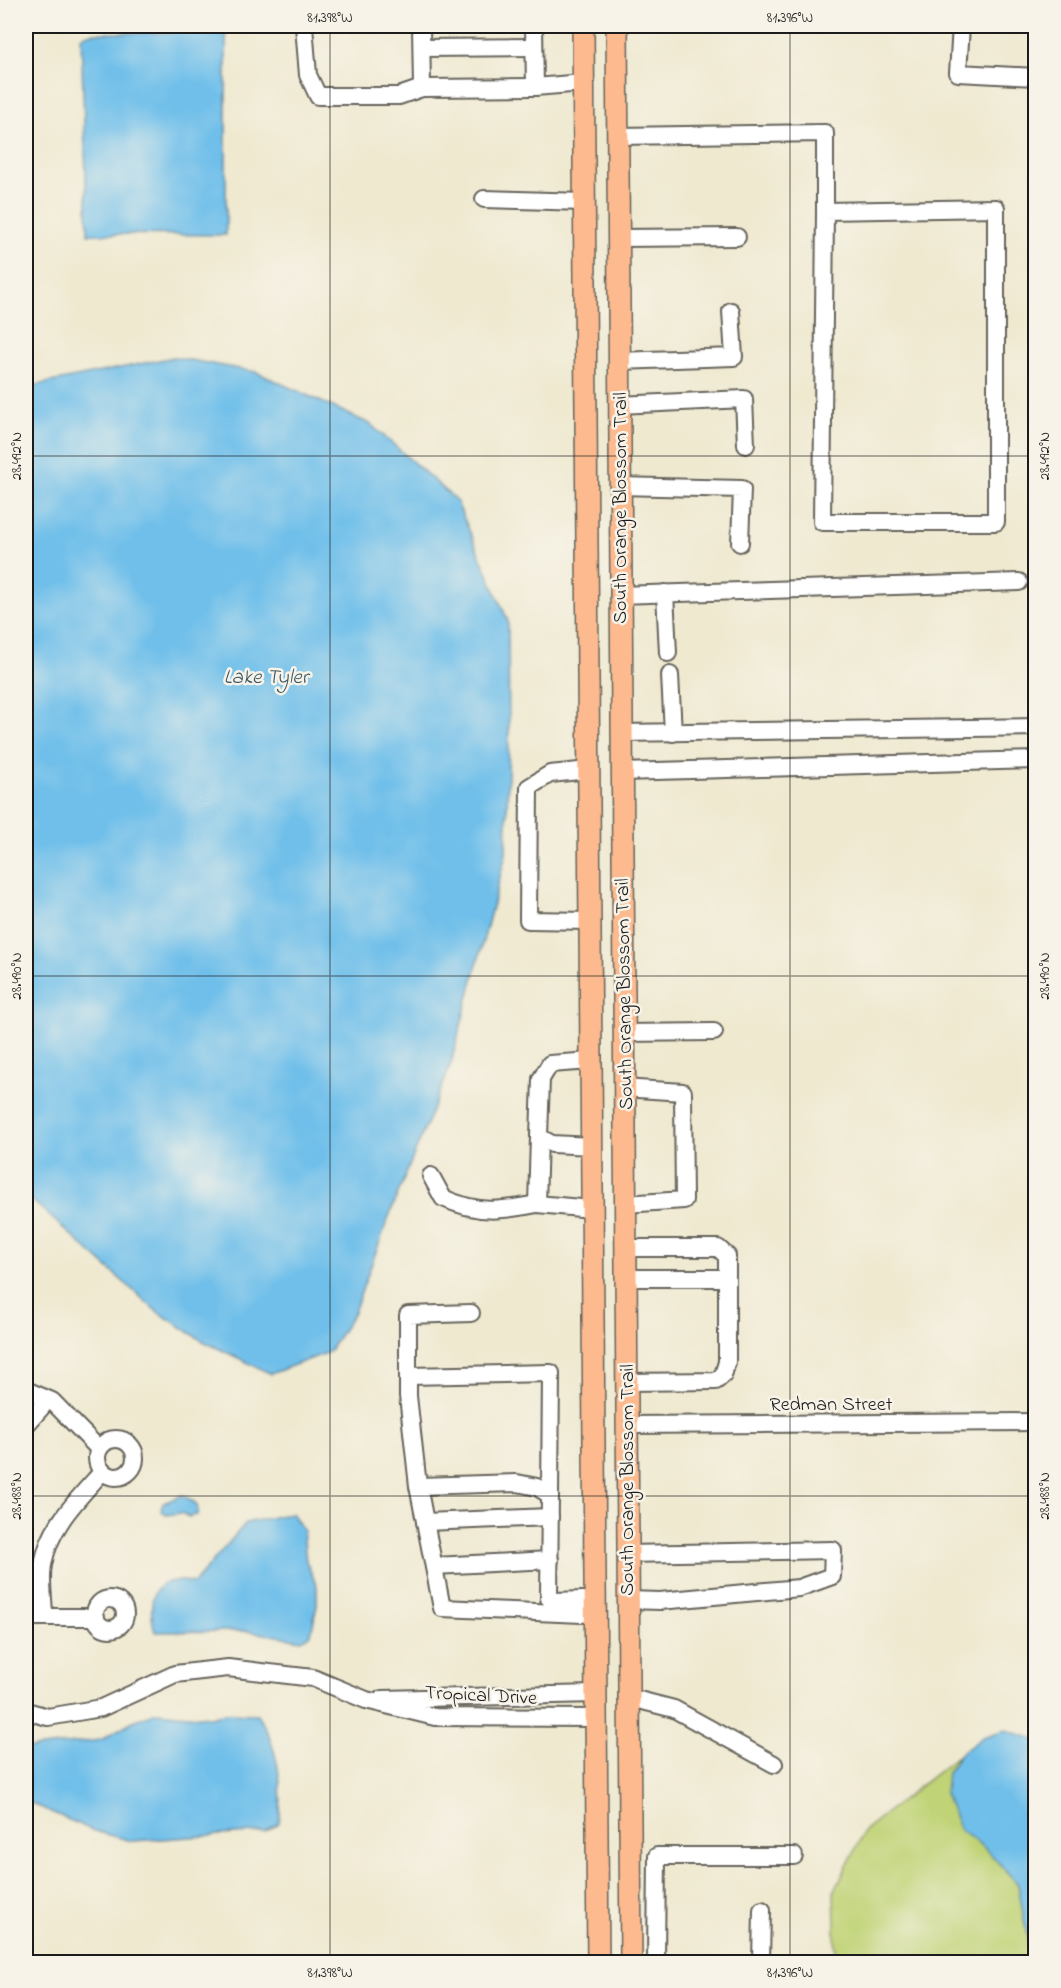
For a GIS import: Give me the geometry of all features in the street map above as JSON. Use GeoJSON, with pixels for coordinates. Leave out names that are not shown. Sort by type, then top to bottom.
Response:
{"type":"FeatureCollection","features":[{"type":"Feature","properties":{"kind":"main road","name":"South Orange Blossom Trail"},"geometry":{"type":"LineString","coordinates":[[583,26],[598,1962]]}},
{"type":"Feature","properties":{"kind":"main road","name":"South Orange Blossom Trail"},"geometry":{"type":"LineString","coordinates":[[616,26],[627,1697],[631,1962]]}},
{"type":"Feature","properties":{"kind":"main road"},"geometry":{"type":"LineString","coordinates":[[588,669],[598,706],[606,722],[621,733]]}},
{"type":"Feature","properties":{"kind":"main road"},"geometry":{"type":"LineString","coordinates":[[589,770],[602,777],[612,795],[621,836]]}},
{"type":"Feature","properties":{"kind":"main road"},"geometry":{"type":"LineString","coordinates":[[593,1366],[603,1398],[612,1413],[627,1425]]}},
{"type":"Feature","properties":{"kind":"main road"},"geometry":{"type":"LineString","coordinates":[[597,1694],[611,1704],[621,1719],[628,1754]]}},
{"type":"Feature","properties":{"kind":"street"},"geometry":{"type":"LineString","coordinates":[[304,26],[308,75],[310,84],[318,96],[399,96],[422,88],[535,87],[583,83]]}},
{"type":"Feature","properties":{"kind":"street"},"geometry":{"type":"LineString","coordinates":[[421,26],[422,88]]}},
{"type":"Feature","properties":{"kind":"street"},"geometry":{"type":"LineString","coordinates":[[534,26],[535,87]]}},
{"type":"Feature","properties":{"kind":"street"},"geometry":{"type":"LineString","coordinates":[[961,26],[958,73],[1035,77]]}},
{"type":"Feature","properties":{"kind":"street"},"geometry":{"type":"LineString","coordinates":[[422,48],[534,47]]}},
{"type":"Feature","properties":{"kind":"street"},"geometry":{"type":"LineString","coordinates":[[617,136],[825,133],[822,522],[996,522],[996,208],[825,211]]}},
{"type":"Feature","properties":{"kind":"street"},"geometry":{"type":"LineString","coordinates":[[484,200],[584,202]]}},
{"type":"Feature","properties":{"kind":"street"},"geometry":{"type":"LineString","coordinates":[[618,238],[737,237]]}},
{"type":"Feature","properties":{"kind":"street"},"geometry":{"type":"LineString","coordinates":[[618,361],[734,357],[731,311]]}},
{"type":"Feature","properties":{"kind":"street"},"geometry":{"type":"LineString","coordinates":[[619,405],[744,399],[746,445]]}},
{"type":"Feature","properties":{"kind":"street"},"geometry":{"type":"LineString","coordinates":[[619,486],[742,489],[740,543]]}},
{"type":"Feature","properties":{"kind":"street"},"geometry":{"type":"LineString","coordinates":[[620,595],[1019,582]]}},
{"type":"Feature","properties":{"kind":"street"},"geometry":{"type":"LineString","coordinates":[[664,593],[668,653]]}},
{"type":"Feature","properties":{"kind":"street"},"geometry":{"type":"LineString","coordinates":[[670,675],[673,733]]}},
{"type":"Feature","properties":{"kind":"street"},"geometry":{"type":"LineString","coordinates":[[621,733],[1035,727]]}},
{"type":"Feature","properties":{"kind":"street"},"geometry":{"type":"LineString","coordinates":[[621,772],[1035,760]]}},
{"type":"Feature","properties":{"kind":"street"},"geometry":{"type":"LineString","coordinates":[[589,770],[550,774],[529,788],[528,920],[590,921]]}},
{"type":"Feature","properties":{"kind":"street"},"geometry":{"type":"LineString","coordinates":[[623,1032],[714,1032]]}},
{"type":"Feature","properties":{"kind":"street"},"geometry":{"type":"LineString","coordinates":[[537,1204],[541,1079],[550,1064],[591,1061]]}},
{"type":"Feature","properties":{"kind":"street"},"geometry":{"type":"LineString","coordinates":[[623,1088],[683,1092],[684,1200],[625,1204]]}},
{"type":"Feature","properties":{"kind":"street"},"geometry":{"type":"LineString","coordinates":[[539,1137],[552,1144],[592,1146]]}},
{"type":"Feature","properties":{"kind":"street"},"geometry":{"type":"LineString","coordinates":[[431,1176],[443,1198],[472,1210],[511,1209],[537,1204],[592,1209]]}},
{"type":"Feature","properties":{"kind":"street"},"geometry":{"type":"LineString","coordinates":[[625,1248],[718,1248],[727,1256],[727,1362],[723,1375],[716,1381],[626,1382]]}},
{"type":"Feature","properties":{"kind":"street"},"geometry":{"type":"LineString","coordinates":[[625,1278],[727,1278]]}},
{"type":"Feature","properties":{"kind":"street"},"geometry":{"type":"LineString","coordinates":[[471,1313],[408,1314],[408,1376],[418,1486],[442,1608],[582,1614],[596,1608]]}},
{"type":"Feature","properties":{"kind":"street"},"geometry":{"type":"LineString","coordinates":[[408,1376],[551,1373],[549,1598],[554,1601],[583,1600],[596,1608]]}},
{"type":"Feature","properties":{"kind":"street"},"geometry":{"type":"LineString","coordinates":[[26,1390],[48,1400],[99,1449]]}},
{"type":"Feature","properties":{"kind":"street"},"geometry":{"type":"LineString","coordinates":[[26,1425],[48,1400]]}},
{"type":"Feature","properties":{"kind":"street","name":"Redman Street"},"geometry":{"type":"LineString","coordinates":[[627,1425],[1035,1422]]}},
{"type":"Feature","properties":{"kind":"street"},"geometry":{"type":"LineString","coordinates":[[119,1439],[130,1445],[135,1455],[132,1468],[121,1477],[102,1472],[97,1462],[99,1449],[106,1442],[119,1439]]}},
{"type":"Feature","properties":{"kind":"street"},"geometry":{"type":"LineString","coordinates":[[44,1617],[42,1566],[50,1543],[62,1517],[102,1472]]}},
{"type":"Feature","properties":{"kind":"street"},"geometry":{"type":"LineString","coordinates":[[418,1486],[517,1483],[537,1487],[550,1495]]}},
{"type":"Feature","properties":{"kind":"street"},"geometry":{"type":"LineString","coordinates":[[425,1522],[550,1517]]}},
{"type":"Feature","properties":{"kind":"street"},"geometry":{"type":"LineString","coordinates":[[627,1554],[833,1550],[832,1576],[800,1588],[660,1601],[627,1600]]}},
{"type":"Feature","properties":{"kind":"street"},"geometry":{"type":"LineString","coordinates":[[434,1566],[550,1560]]}},
{"type":"Feature","properties":{"kind":"street"},"geometry":{"type":"LineString","coordinates":[[26,1617],[96,1617]]}},
{"type":"Feature","properties":{"kind":"street","name":"Tropical Drive"},"geometry":{"type":"LineString","coordinates":[[26,1711],[48,1717],[101,1708],[174,1674],[228,1668],[313,1678],[366,1700],[435,1717],[597,1718]]}},
{"type":"Feature","properties":{"kind":"street","name":"Tropical Drive"},"geometry":{"type":"LineString","coordinates":[[366,1700],[435,1696],[597,1694]]}},
{"type":"Feature","properties":{"kind":"street"},"geometry":{"type":"LineString","coordinates":[[627,1697],[674,1709],[774,1764]]}},
{"type":"Feature","properties":{"kind":"street"},"geometry":{"type":"LineString","coordinates":[[630,1856],[794,1856]]}},
{"type":"Feature","properties":{"kind":"street"},"geometry":{"type":"LineString","coordinates":[[656,1962],[657,1856]]}},
{"type":"Feature","properties":{"kind":"street"},"geometry":{"type":"LineString","coordinates":[[761,1962],[762,1910]]}},
{"type":"Feature","properties":{"kind":"green space"},"geometry":{"type":"Polygon","coordinates":[[[960,1754],[947,1773],[960,1830],[986,1849],[1018,1884],[1031,1959],[1029,1962],[836,1962],[834,1892],[865,1830],[960,1754]]]}},
{"type":"Feature","properties":{"kind":"water"},"geometry":{"type":"Polygon","coordinates":[[[184,26],[226,26],[226,235],[88,234],[81,37],[91,33],[171,33],[184,26]]]}},
{"type":"Feature","properties":{"kind":"water","name":"Lake Tyler"},"geometry":{"type":"Polygon","coordinates":[[[174,357],[256,372],[370,424],[456,500],[508,621],[509,737],[506,854],[450,1067],[394,1203],[354,1312],[329,1352],[271,1374],[201,1340],[155,1310],[26,1195],[26,387],[174,357]]]}},
{"type":"Feature","properties":{"kind":"water"},"geometry":{"type":"Polygon","coordinates":[[[183,1495],[196,1504],[197,1515],[189,1517],[181,1513],[166,1515],[161,1510],[163,1503],[183,1495]]]}},
{"type":"Feature","properties":{"kind":"water"},"geometry":{"type":"Polygon","coordinates":[[[292,1513],[303,1530],[306,1561],[317,1586],[317,1605],[311,1634],[302,1640],[246,1631],[155,1632],[152,1620],[153,1599],[156,1591],[162,1585],[180,1581],[194,1583],[246,1523],[292,1513]]]}},
{"type":"Feature","properties":{"kind":"water"},"geometry":{"type":"Polygon","coordinates":[[[156,1712],[210,1717],[226,1713],[257,1714],[270,1739],[278,1766],[281,1795],[279,1823],[265,1832],[132,1841],[94,1831],[26,1801],[26,1749],[101,1740],[131,1722],[156,1712]]]}},
{"type":"Feature","properties":{"kind":"water"},"geometry":{"type":"Polygon","coordinates":[[[1005,1730],[1035,1739],[1035,1962],[1029,1962],[1031,1959],[1018,1884],[986,1849],[960,1830],[945,1794],[947,1773],[960,1754],[983,1737],[1005,1730]]]}}]}
